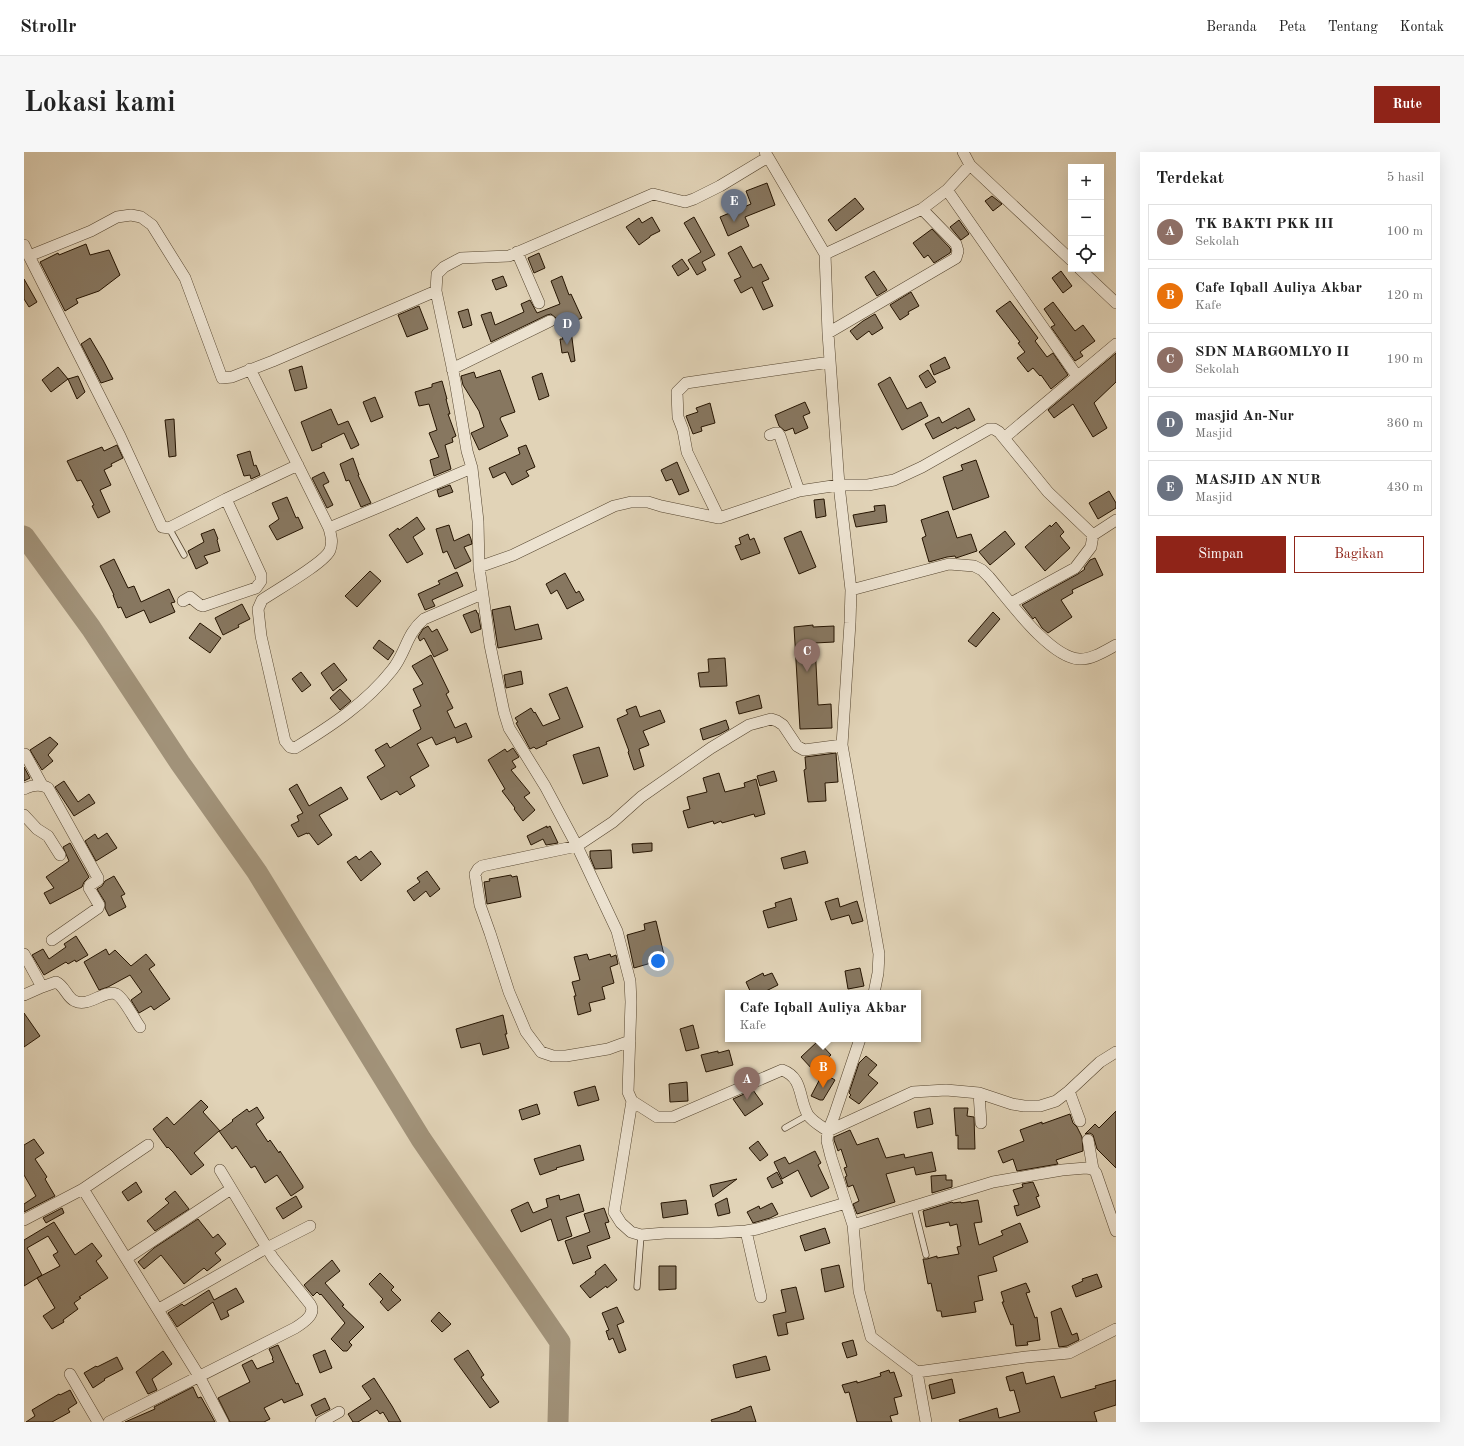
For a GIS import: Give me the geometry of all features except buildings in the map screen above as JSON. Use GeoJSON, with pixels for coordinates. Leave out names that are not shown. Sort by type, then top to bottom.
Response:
{"type":"FeatureCollection","features":[{"type":"Feature","properties":{"kind":"street"},"geometry":{"type":"LineString","coordinates":[[963,152],[970,165],[1068,257]]}},
{"type":"Feature","properties":{"kind":"street"},"geometry":{"type":"LineString","coordinates":[[846,1203],[746,1231],[712,1233],[665,1233],[641,1235],[631,1232],[621,1223],[614,1212],[632,1101],[628,1092],[630,981],[617,931],[577,846],[545,786],[509,728],[504,712],[490,645],[478,567],[478,521],[472,468],[467,451],[436,290],[437,274],[461,258],[509,256],[653,194],[685,202],[694,199],[720,186],[766,154],[825,254],[828,333],[839,485],[851,590],[842,745],[879,954],[878,973],[875,990]]}},
{"type":"Feature","properties":{"kind":"street"},"geometry":{"type":"LineString","coordinates":[[825,254],[922,209],[947,190],[970,165]]}},
{"type":"Feature","properties":{"kind":"street"},"geometry":{"type":"LineString","coordinates":[[947,190],[1078,376]]}},
{"type":"Feature","properties":{"kind":"street"},"geometry":{"type":"LineString","coordinates":[[828,333],[956,258],[958,251],[956,244],[922,209]]}},
{"type":"Feature","properties":{"kind":"street"},"geometry":{"type":"LineString","coordinates":[[29,256],[91,231],[117,217],[131,215],[141,217],[152,225],[185,278],[222,378],[232,377],[273,361],[436,290]]}},
{"type":"Feature","properties":{"kind":"street"},"geometry":{"type":"LineString","coordinates":[[24,245],[120,436],[162,528],[170,528],[226,499],[298,465]]}},
{"type":"Feature","properties":{"kind":"street"},"geometry":{"type":"LineString","coordinates":[[517,252],[539,303]]}},
{"type":"Feature","properties":{"kind":"street"},"geometry":{"type":"LineString","coordinates":[[1083,272],[1116,303]]}},
{"type":"Feature","properties":{"kind":"street"},"geometry":{"type":"LineString","coordinates":[[452,369],[550,321]]}},
{"type":"Feature","properties":{"kind":"street"},"geometry":{"type":"LineString","coordinates":[[1004,438],[1116,344]]}},
{"type":"Feature","properties":{"kind":"street"},"geometry":{"type":"LineString","coordinates":[[718,518],[687,452],[683,430],[678,417],[677,392],[686,383],[830,362]]}},
{"type":"Feature","properties":{"kind":"street"},"geometry":{"type":"LineString","coordinates":[[250,369],[329,528],[332,543],[330,552],[313,567],[262,600],[258,609],[261,636],[285,741],[290,747],[295,748],[333,724],[374,691],[394,669],[410,634],[424,619],[482,594]]}},
{"type":"Feature","properties":{"kind":"street"},"geometry":{"type":"LineString","coordinates":[[478,567],[513,555],[614,506],[631,502],[648,502],[718,518],[799,491],[839,485],[868,484],[894,480],[922,467],[989,429],[994,429],[999,432],[1048,492],[1093,535]]}},
{"type":"Feature","properties":{"kind":"street"},"geometry":{"type":"LineString","coordinates":[[770,434],[778,433],[780,436],[799,491]]}},
{"type":"Feature","properties":{"kind":"street"},"geometry":{"type":"LineString","coordinates":[[329,528],[472,468]]}},
{"type":"Feature","properties":{"kind":"street"},"geometry":{"type":"LineString","coordinates":[[183,601],[190,597],[200,605],[204,606],[256,588],[261,581],[261,576],[226,499]]}},
{"type":"Feature","properties":{"kind":"street"},"geometry":{"type":"LineString","coordinates":[[1011,603],[1075,568],[1091,547],[1093,535],[1116,520]]}},
{"type":"Feature","properties":{"kind":"street"},"geometry":{"type":"LineString","coordinates":[[851,590],[949,564],[974,566],[982,570],[989,577],[1039,636],[1049,645],[1071,657],[1078,659],[1088,658],[1116,645]]}},
{"type":"Feature","properties":{"kind":"street"},"geometry":{"type":"LineString","coordinates":[[630,1041],[608,1049],[566,1056],[553,1056],[541,1052],[526,1032],[514,1006],[480,905],[474,874],[482,866],[577,846],[613,822],[641,797],[710,748],[749,725],[771,720],[777,721],[783,725],[797,746],[804,750],[842,745]]}},
{"type":"Feature","properties":{"kind":"street"},"geometry":{"type":"LineString","coordinates":[[25,754],[42,785]]}},
{"type":"Feature","properties":{"kind":"street"},"geometry":{"type":"LineString","coordinates":[[24,789],[29,786],[42,785],[48,788],[98,879],[90,885],[89,888],[99,905],[98,908],[52,940]]}},
{"type":"Feature","properties":{"kind":"street"},"geometry":{"type":"LineString","coordinates":[[24,815],[37,829],[48,836],[60,855]]}},
{"type":"Feature","properties":{"kind":"street"},"geometry":{"type":"LineString","coordinates":[[24,954],[42,987]]}},
{"type":"Feature","properties":{"kind":"street"},"geometry":{"type":"LineString","coordinates":[[24,996],[56,982],[61,984],[73,1001],[79,1003],[109,994],[115,994],[120,998],[140,1027]]}},
{"type":"Feature","properties":{"kind":"street"},"geometry":{"type":"LineString","coordinates":[[859,1042],[828,1131],[827,1141],[853,1225],[859,1291],[871,1337],[917,1372],[926,1422]]}},
{"type":"Feature","properties":{"kind":"street"},"geometry":{"type":"LineString","coordinates":[[828,1131],[913,1092],[946,1090],[979,1094],[1012,1104],[1040,1106],[1056,1101],[1100,1062],[1116,1052]]}},
{"type":"Feature","properties":{"kind":"street"},"geometry":{"type":"LineString","coordinates":[[632,1101],[657,1117],[673,1117],[782,1070],[790,1073],[797,1082],[808,1115],[815,1123],[828,1131]]}},
{"type":"Feature","properties":{"kind":"street"},"geometry":{"type":"LineString","coordinates":[[1069,1091],[1080,1121]]}},
{"type":"Feature","properties":{"kind":"street"},"geometry":{"type":"LineString","coordinates":[[979,1094],[981,1123]]}},
{"type":"Feature","properties":{"kind":"street"},"geometry":{"type":"LineString","coordinates":[[1088,1140],[1093,1169],[1113,1210],[1116,1231]]}},
{"type":"Feature","properties":{"kind":"street"},"geometry":{"type":"LineString","coordinates":[[24,1220],[83,1189],[148,1145]]}},
{"type":"Feature","properties":{"kind":"street"},"geometry":{"type":"LineString","coordinates":[[853,1225],[993,1182],[1062,1170],[1086,1168],[1093,1169]]}},
{"type":"Feature","properties":{"kind":"street"},"geometry":{"type":"LineString","coordinates":[[109,1422],[295,1328],[310,1315],[312,1308],[267,1249],[220,1170]]}},
{"type":"Feature","properties":{"kind":"street"},"geometry":{"type":"LineString","coordinates":[[83,1189],[199,1376],[223,1422]]}},
{"type":"Feature","properties":{"kind":"street"},"geometry":{"type":"LineString","coordinates":[[127,1258],[231,1189]]}},
{"type":"Feature","properties":{"kind":"street"},"geometry":{"type":"LineString","coordinates":[[159,1310],[261,1251],[310,1226]]}},
{"type":"Feature","properties":{"kind":"street"},"geometry":{"type":"LineString","coordinates":[[746,1231],[761,1297]]}},
{"type":"Feature","properties":{"kind":"street"},"geometry":{"type":"LineString","coordinates":[[917,1372],[1018,1358],[1069,1353],[1116,1329]]}},
{"type":"Feature","properties":{"kind":"street"},"geometry":{"type":"LineString","coordinates":[[70,1374],[98,1422]]}},
{"type":"Feature","properties":{"kind":"street"},"geometry":{"type":"LineString","coordinates":[[321,1422],[339,1412]]}},
{"type":"Feature","properties":{"kind":"lane"},"geometry":{"type":"LineString","coordinates":[[170,528],[184,555]]}},
{"type":"Feature","properties":{"kind":"lane"},"geometry":{"type":"LineString","coordinates":[[785,1128],[808,1115]]}},
{"type":"Feature","properties":{"kind":"lane"},"geometry":{"type":"LineString","coordinates":[[914,1206],[926,1255]]}},
{"type":"Feature","properties":{"kind":"lane"},"geometry":{"type":"LineString","coordinates":[[637,1287],[641,1235]]}},
{"type":"Feature","properties":{"kind":"waterway"},"geometry":{"type":"LineString","coordinates":[[24,536],[91,628],[180,763],[257,872],[421,1139],[560,1342],[558,1422]]}},
{"type":"Feature","properties":{"kind":"place","name":"MASJID AN NUR"},"geometry":{"type":"Point","coordinates":[734,222]}},
{"type":"Feature","properties":{"kind":"place","name":"masjid An-Nur"},"geometry":{"type":"Point","coordinates":[567,345]}},
{"type":"Feature","properties":{"kind":"place","name":"SDN MARGOMLYO II"},"geometry":{"type":"Point","coordinates":[807,672]}},
{"type":"Feature","properties":{"kind":"place","name":"Cafe Iqball Auliya Akbar"},"geometry":{"type":"Point","coordinates":[823,1088]}},
{"type":"Feature","properties":{"kind":"place","name":"TK BAKTI PKK III"},"geometry":{"type":"Point","coordinates":[747,1100]}}]}
